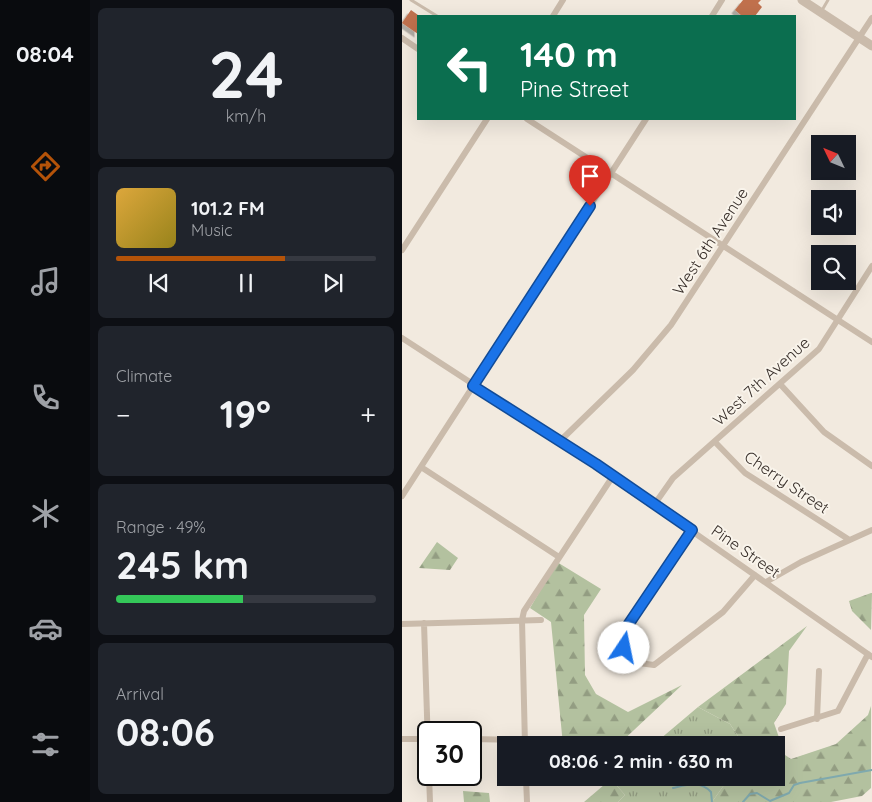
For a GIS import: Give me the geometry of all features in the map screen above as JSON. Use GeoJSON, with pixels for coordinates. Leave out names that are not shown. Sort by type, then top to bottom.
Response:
{"type":"FeatureCollection","features":[{"type":"Feature","properties":{"kind":"street"},"geometry":{"type":"LineString","coordinates":[[554,15],[564,0]]}},
{"type":"Feature","properties":{"kind":"street"},"geometry":{"type":"LineString","coordinates":[[713,15],[722,0]]}},
{"type":"Feature","properties":{"kind":"street"},"geometry":{"type":"LineString","coordinates":[[803,0],[872,46]]}},
{"type":"Feature","properties":{"kind":"street","name":"West 6th Avenue"},"geometry":{"type":"LineString","coordinates":[[560,441],[633,370],[671,325],[872,18]]}},
{"type":"Feature","properties":{"kind":"street"},"geometry":{"type":"LineString","coordinates":[[402,38],[417,48]]}},
{"type":"Feature","properties":{"kind":"street"},"geometry":{"type":"LineString","coordinates":[[402,250],[486,120]]}},
{"type":"Feature","properties":{"kind":"street"},"geometry":{"type":"LineString","coordinates":[[529,120],[872,342]]}},
{"type":"Feature","properties":{"kind":"street"},"geometry":{"type":"LineString","coordinates":[[402,496],[645,120]]}},
{"type":"Feature","properties":{"kind":"street","name":"West 7th Avenue"},"geometry":{"type":"LineString","coordinates":[[654,504],[673,478],[819,349],[872,266]]}},
{"type":"Feature","properties":{"kind":"street","name":"Pine Street"},"geometry":{"type":"LineString","coordinates":[[402,338],[613,476],[870,655]]}},
{"type":"Feature","properties":{"kind":"street"},"geometry":{"type":"LineString","coordinates":[[780,384],[824,432],[872,466]]}},
{"type":"Feature","properties":{"kind":"street","name":"Cherry Street"},"geometry":{"type":"LineString","coordinates":[[715,442],[745,473],[848,539]]}},
{"type":"Feature","properties":{"kind":"street"},"geometry":{"type":"LineString","coordinates":[[421,467],[559,557]]}},
{"type":"Feature","properties":{"kind":"street"},"geometry":{"type":"LineString","coordinates":[[525,736],[522,620],[524,611],[613,476]]}},
{"type":"Feature","properties":{"kind":"street"},"geometry":{"type":"LineString","coordinates":[[692,530],[624,633],[624,648],[634,661],[649,665],[659,662],[723,612],[755,575]]}},
{"type":"Feature","properties":{"kind":"street"},"geometry":{"type":"LineString","coordinates":[[766,582],[801,562],[848,539],[872,530]]}},
{"type":"Feature","properties":{"kind":"street"},"geometry":{"type":"LineString","coordinates":[[402,624],[540,620]]}},
{"type":"Feature","properties":{"kind":"street"},"geometry":{"type":"LineString","coordinates":[[424,623],[427,721]]}},
{"type":"Feature","properties":{"kind":"street"},"geometry":{"type":"LineString","coordinates":[[781,729],[838,711],[870,655]]}},
{"type":"Feature","properties":{"kind":"street"},"geometry":{"type":"LineString","coordinates":[[817,718],[819,672]]}},
{"type":"Feature","properties":{"kind":"street"},"geometry":{"type":"LineString","coordinates":[[402,739],[417,739]]}},
{"type":"Feature","properties":{"kind":"street"},"geometry":{"type":"LineString","coordinates":[[482,741],[497,741]]}},
{"type":"Feature","properties":{"kind":"street"},"geometry":{"type":"LineString","coordinates":[[429,786],[430,802]]}},
{"type":"Feature","properties":{"kind":"street"},"geometry":{"type":"LineString","coordinates":[[526,786],[527,802]]}},
{"type":"Feature","properties":{"kind":"lane"},"geometry":{"type":"LineString","coordinates":[[411,0],[435,15]]}},
{"type":"Feature","properties":{"kind":"lane"},"geometry":{"type":"LineString","coordinates":[[820,12],[828,0]]}},
{"type":"Feature","properties":{"kind":"green space"},"geometry":{"type":"Polygon","coordinates":[[[437,542],[458,558],[450,570],[419,568],[437,542]]]}},
{"type":"Feature","properties":{"kind":"green space"},"geometry":{"type":"Polygon","coordinates":[[[557,562],[601,589],[584,615],[585,675],[596,694],[628,712],[682,685],[628,736],[562,736],[551,622],[530,608],[557,562]]]}},
{"type":"Feature","properties":{"kind":"green space"},"geometry":{"type":"Polygon","coordinates":[[[872,593],[871,630],[852,611],[849,601],[872,593]]]}},
{"type":"Feature","properties":{"kind":"green space"},"geometry":{"type":"Polygon","coordinates":[[[807,626],[789,651],[786,704],[774,723],[778,736],[738,736],[730,724],[698,707],[807,626]]]}},
{"type":"Feature","properties":{"kind":"green space"},"geometry":{"type":"Polygon","coordinates":[[[871,706],[871,788],[862,796],[831,802],[712,802],[723,786],[785,786],[785,755],[791,759],[836,744],[868,715],[871,706]]]}},
{"type":"Feature","properties":{"kind":"green space"},"geometry":{"type":"Polygon","coordinates":[[[698,707],[730,724],[738,736],[664,736],[698,707]]]}},
{"type":"Feature","properties":{"kind":"green space"},"geometry":{"type":"Polygon","coordinates":[[[603,786],[617,786],[625,795],[618,802],[584,802],[603,786]]]}},
{"type":"Feature","properties":{"kind":"green space"},"geometry":{"type":"Polygon","coordinates":[[[617,786],[723,786],[712,802],[618,802],[625,795],[617,786]]]}},
{"type":"Feature","properties":{"kind":"green space"},"geometry":{"type":"Polygon","coordinates":[[[463,791],[489,793],[490,802],[464,802],[463,791]]]}},
{"type":"Feature","properties":{"kind":"building"},"geometry":{"type":"Polygon","coordinates":[[[743,0],[761,0],[758,3],[762,7],[756,15],[741,15],[735,10],[743,0]]]}},
{"type":"Feature","properties":{"kind":"building"},"geometry":{"type":"Polygon","coordinates":[[[411,10],[418,15],[417,33],[402,23],[411,10]]]}},
{"type":"Feature","properties":{"kind":"waterway"},"geometry":{"type":"LineString","coordinates":[[743,802],[750,794],[757,793],[770,801],[789,793],[794,785],[800,783],[872,770]]}},
{"type":"Feature","properties":{"kind":"waterway"},"geometry":{"type":"LineString","coordinates":[[673,788],[693,784],[703,786],[711,792],[712,802]]}},
{"type":"Feature","properties":{"kind":"route"},"geometry":{"type":"LineString","coordinates":[[590,206],[473,386],[596,464],[692,530],[626,628],[623,638],[624,648]]}}]}
